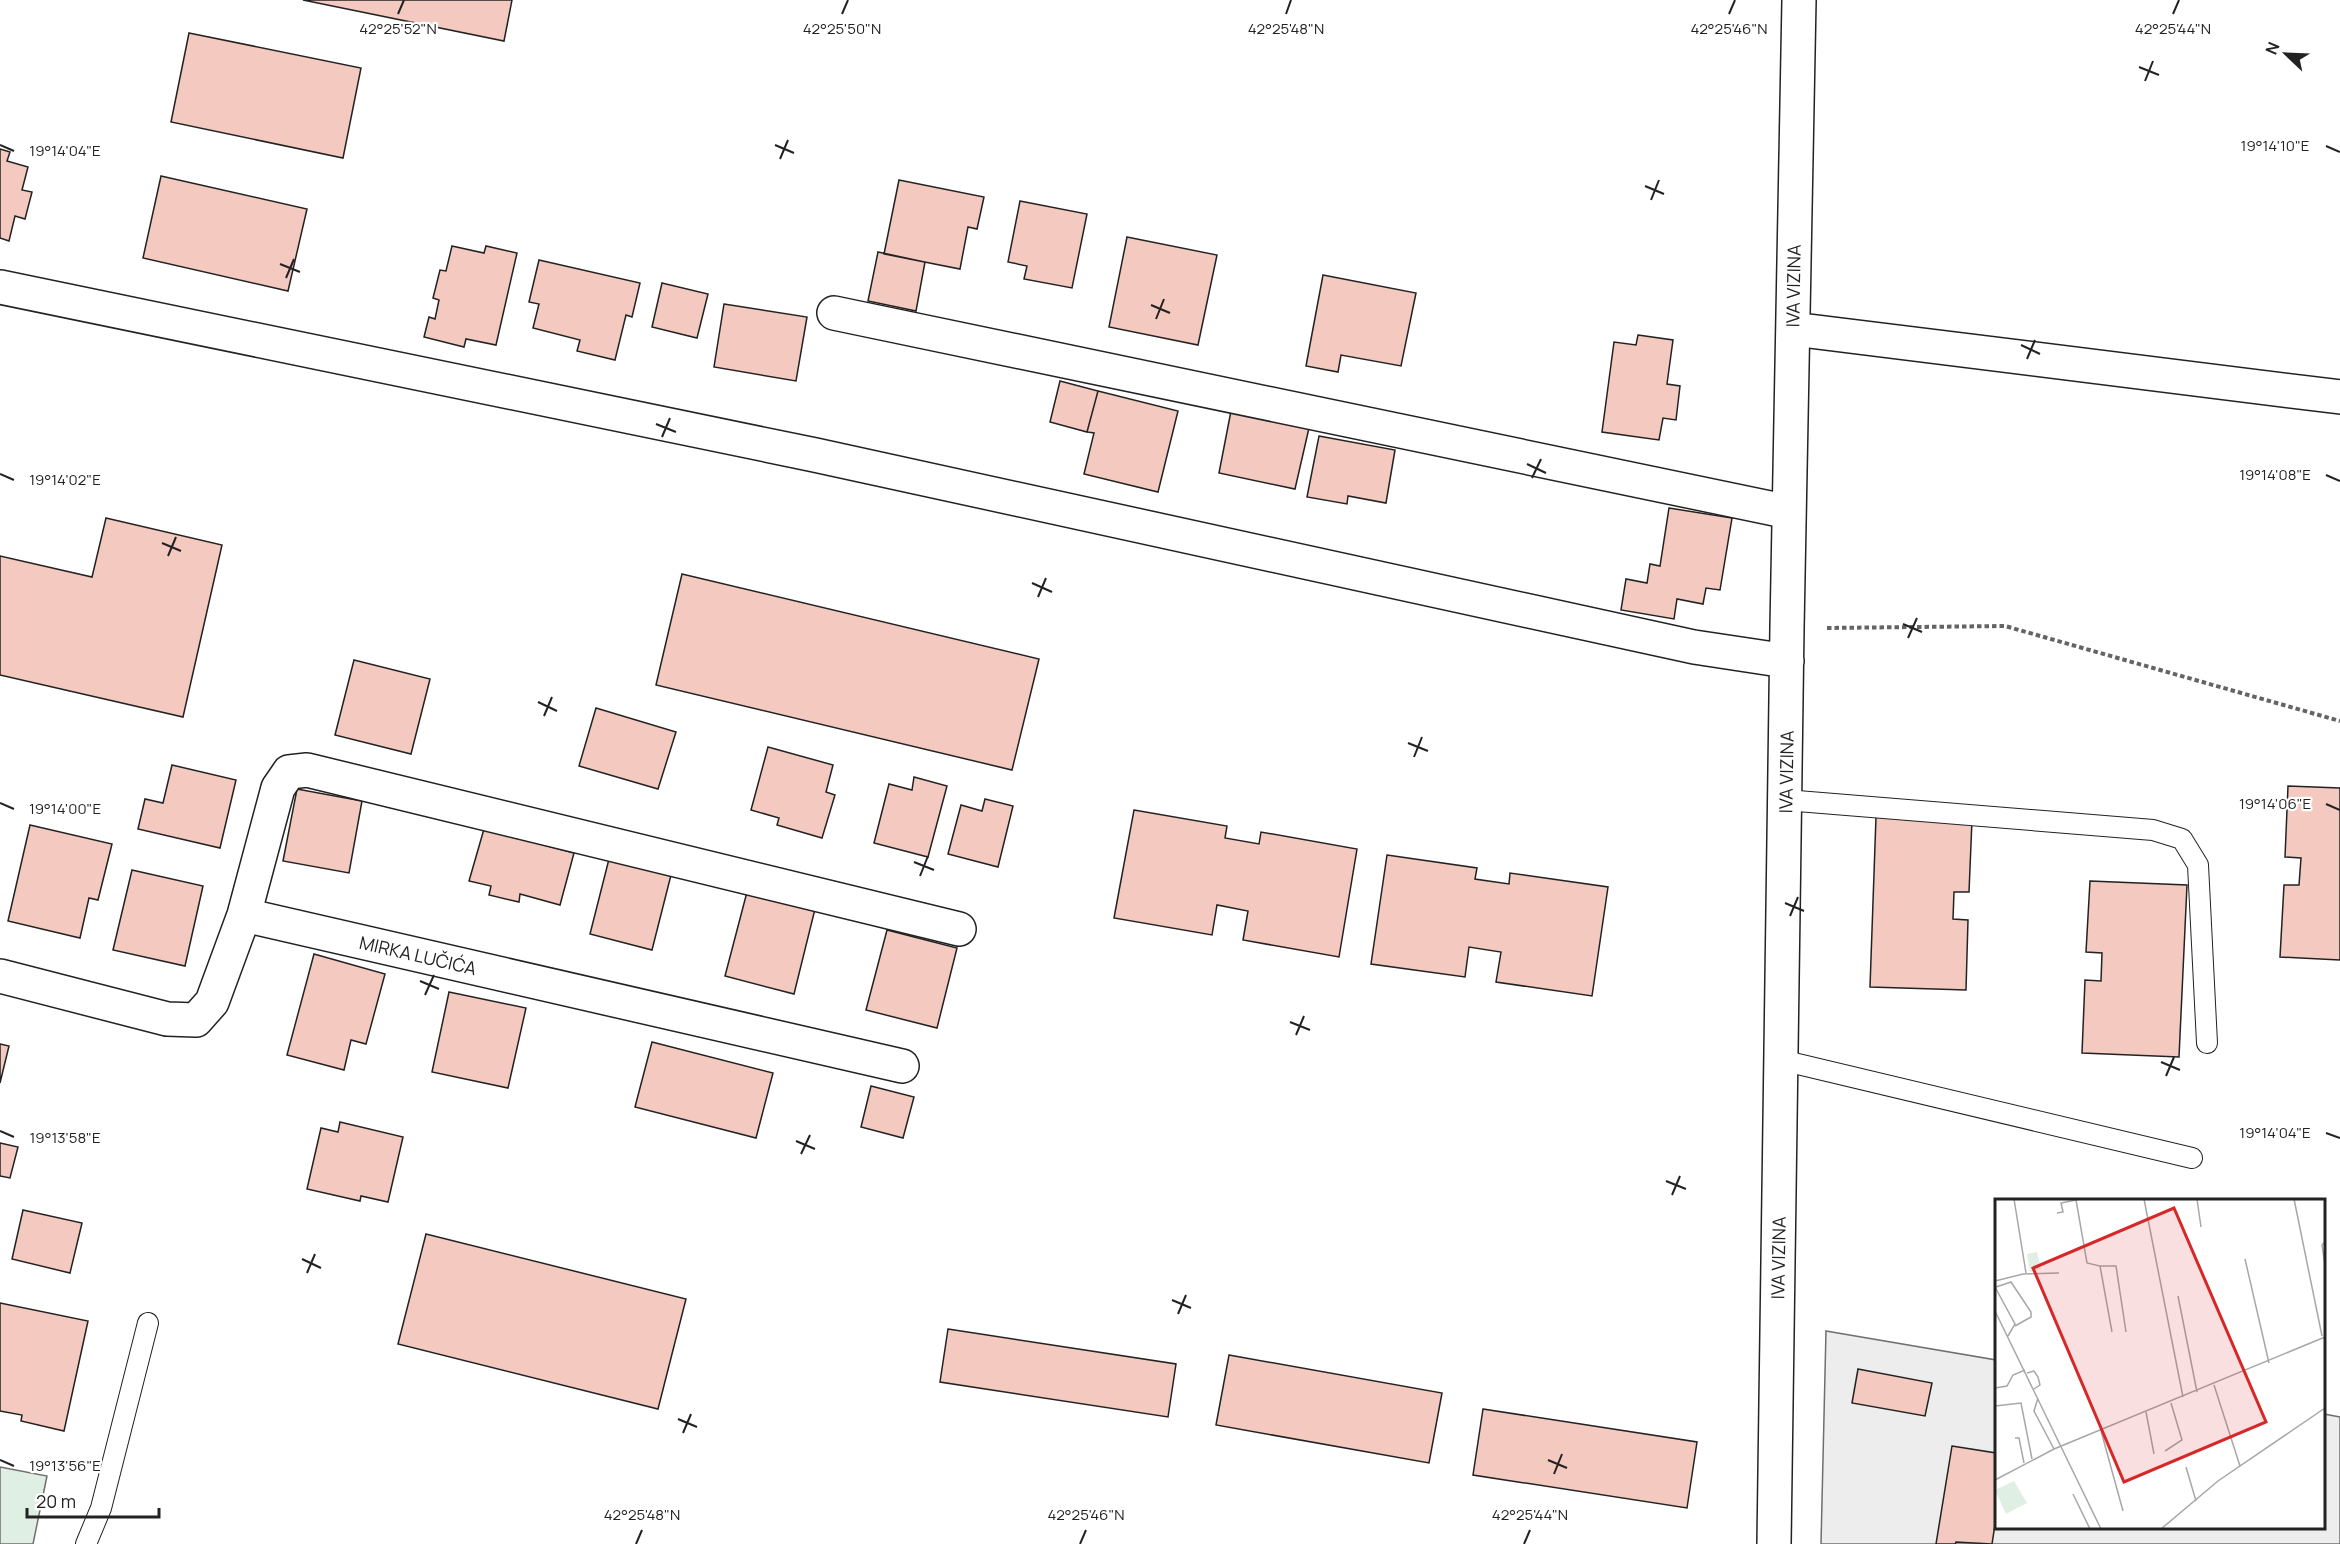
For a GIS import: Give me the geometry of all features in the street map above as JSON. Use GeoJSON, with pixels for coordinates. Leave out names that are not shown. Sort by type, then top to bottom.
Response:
{"type":"FeatureCollection","features":[{"type":"Feature","properties":{"kind":"street","name":"IVA VIZINA"},"geometry":{"type":"LineString","coordinates":[[1774,1544],[1786,661],[1799,0]]}},
{"type":"Feature","properties":{"kind":"street"},"geometry":{"type":"LineString","coordinates":[[0,287],[826,457],[1694,647],[1786,661]]}},
{"type":"Feature","properties":{"kind":"street"},"geometry":{"type":"LineString","coordinates":[[834,313],[1789,512]]}},
{"type":"Feature","properties":{"kind":"street"},"geometry":{"type":"LineString","coordinates":[[1793,329],[2340,397]]}},
{"type":"Feature","properties":{"kind":"street"},"geometry":{"type":"LineString","coordinates":[[0,976],[167,1019],[196,1020],[212,1002],[244,915],[278,788],[289,772],[307,770],[959,929]]}},
{"type":"Feature","properties":{"kind":"street","name":"MIRKA LUČIĆA"},"geometry":{"type":"LineString","coordinates":[[244,915],[902,1066]]}},
{"type":"Feature","properties":{"kind":"lane"},"geometry":{"type":"LineString","coordinates":[[1785,800],[2153,830],[2182,839],[2198,865],[2207,1043]]}},
{"type":"Feature","properties":{"kind":"lane"},"geometry":{"type":"LineString","coordinates":[[1781,1060],[2192,1158]]}},
{"type":"Feature","properties":{"kind":"lane"},"geometry":{"type":"LineString","coordinates":[[86,1544],[101,1508],[148,1323]]}},
{"type":"Feature","properties":{"kind":"path"},"geometry":{"type":"LineString","coordinates":[[1787,628],[2005,626],[2340,721]]}},
{"type":"Feature","properties":{"kind":"green space"},"geometry":{"type":"Polygon","coordinates":[[[0,1467],[47,1476],[33,1544],[0,1544],[0,1467]]]}},
{"type":"Feature","properties":{"kind":"shaded area"},"geometry":{"type":"Polygon","coordinates":[[[1826,1331],[1995,1360],[1995,1529],[2325,1529],[2325,1414],[2340,1417],[2340,1544],[1821,1544],[1826,1331]]]}},
{"type":"Feature","properties":{"kind":"building"},"geometry":{"type":"Polygon","coordinates":[[[303,0],[512,0],[504,41],[303,0]]]}},
{"type":"Feature","properties":{"kind":"building"},"geometry":{"type":"Polygon","coordinates":[[[189,33],[361,68],[343,158],[171,122],[189,33]]]}},
{"type":"Feature","properties":{"kind":"building"},"geometry":{"type":"Polygon","coordinates":[[[0,149],[10,152],[7,161],[28,167],[22,190],[32,192],[25,219],[15,216],[9,241],[0,238],[0,149]]]}},
{"type":"Feature","properties":{"kind":"building"},"geometry":{"type":"Polygon","coordinates":[[[161,176],[307,209],[288,291],[143,258],[161,176]]]}},
{"type":"Feature","properties":{"kind":"building"},"geometry":{"type":"Polygon","coordinates":[[[899,180],[984,197],[977,229],[968,227],[960,269],[884,254],[899,180]]]}},
{"type":"Feature","properties":{"kind":"building"},"geometry":{"type":"Polygon","coordinates":[[[1020,201],[1087,214],[1072,288],[1024,279],[1027,266],[1008,262],[1020,201]]]}},
{"type":"Feature","properties":{"kind":"building"},"geometry":{"type":"Polygon","coordinates":[[[1127,237],[1217,255],[1198,345],[1109,327],[1127,237]]]}},
{"type":"Feature","properties":{"kind":"building"},"geometry":{"type":"Polygon","coordinates":[[[452,246],[484,253],[486,246],[517,253],[496,345],[466,339],[464,347],[424,337],[429,317],[435,319],[439,300],[433,298],[440,270],[446,271],[452,246]]]}},
{"type":"Feature","properties":{"kind":"building"},"geometry":{"type":"Polygon","coordinates":[[[878,252],[925,262],[916,311],[868,301],[878,252]]]}},
{"type":"Feature","properties":{"kind":"building"},"geometry":{"type":"Polygon","coordinates":[[[539,260],[640,283],[632,317],[626,315],[615,360],[577,351],[580,340],[533,328],[539,304],[529,302],[539,260]]]}},
{"type":"Feature","properties":{"kind":"building"},"geometry":{"type":"Polygon","coordinates":[[[1323,275],[1416,293],[1401,366],[1341,355],[1338,372],[1306,366],[1323,275]]]}},
{"type":"Feature","properties":{"kind":"building"},"geometry":{"type":"Polygon","coordinates":[[[662,283],[708,294],[697,338],[652,327],[662,283]]]}},
{"type":"Feature","properties":{"kind":"building"},"geometry":{"type":"Polygon","coordinates":[[[724,304],[807,317],[796,381],[714,367],[724,304]]]}},
{"type":"Feature","properties":{"kind":"building"},"geometry":{"type":"Polygon","coordinates":[[[1638,335],[1673,340],[1667,384],[1680,386],[1676,420],[1663,418],[1659,440],[1602,432],[1614,342],[1636,345],[1638,335]]]}},
{"type":"Feature","properties":{"kind":"building"},"geometry":{"type":"Polygon","coordinates":[[[1060,381],[1098,391],[1087,432],[1050,422],[1060,381]]]}},
{"type":"Feature","properties":{"kind":"building"},"geometry":{"type":"Polygon","coordinates":[[[1098,391],[1178,411],[1158,492],[1084,474],[1094,433],[1087,432],[1098,391]]]}},
{"type":"Feature","properties":{"kind":"building"},"geometry":{"type":"Polygon","coordinates":[[[1231,411],[1309,428],[1295,489],[1219,473],[1231,411]]]}},
{"type":"Feature","properties":{"kind":"building"},"geometry":{"type":"Polygon","coordinates":[[[1319,436],[1395,450],[1386,503],[1348,496],[1347,504],[1307,497],[1319,436]]]}},
{"type":"Feature","properties":{"kind":"building"},"geometry":{"type":"Polygon","coordinates":[[[1669,508],[1732,518],[1720,590],[1706,588],[1703,604],[1677,599],[1674,619],[1621,610],[1626,579],[1647,583],[1650,564],[1660,566],[1669,508]]]}},
{"type":"Feature","properties":{"kind":"building"},"geometry":{"type":"Polygon","coordinates":[[[106,518],[222,545],[183,717],[0,675],[0,556],[92,577],[106,518]]]}},
{"type":"Feature","properties":{"kind":"building"},"geometry":{"type":"Polygon","coordinates":[[[682,574],[1039,659],[1012,770],[656,685],[682,574]]]}},
{"type":"Feature","properties":{"kind":"building"},"geometry":{"type":"Polygon","coordinates":[[[354,660],[430,679],[411,754],[335,735],[354,660]]]}},
{"type":"Feature","properties":{"kind":"building"},"geometry":{"type":"Polygon","coordinates":[[[596,708],[676,732],[658,789],[579,766],[596,708]]]}},
{"type":"Feature","properties":{"kind":"building"},"geometry":{"type":"Polygon","coordinates":[[[768,747],[833,765],[826,792],[835,795],[822,838],[777,825],[779,818],[751,810],[768,747]]]}},
{"type":"Feature","properties":{"kind":"building"},"geometry":{"type":"Polygon","coordinates":[[[172,765],[236,780],[220,848],[138,829],[145,799],[163,803],[172,765]]]}},
{"type":"Feature","properties":{"kind":"building"},"geometry":{"type":"Polygon","coordinates":[[[914,777],[947,786],[928,857],[874,843],[889,784],[912,790],[914,777]]]}},
{"type":"Feature","properties":{"kind":"building"},"geometry":{"type":"Polygon","coordinates":[[[2288,786],[2340,788],[2340,960],[2280,957],[2284,885],[2299,885],[2301,858],[2285,857],[2288,786]]]}},
{"type":"Feature","properties":{"kind":"building"},"geometry":{"type":"Polygon","coordinates":[[[297,789],[362,801],[349,873],[283,861],[297,789]]]}},
{"type":"Feature","properties":{"kind":"building"},"geometry":{"type":"Polygon","coordinates":[[[985,799],[1013,806],[998,867],[948,854],[961,805],[982,811],[985,799]]]}},
{"type":"Feature","properties":{"kind":"building"},"geometry":{"type":"Polygon","coordinates":[[[1134,810],[1227,826],[1225,838],[1259,844],[1261,832],[1357,849],[1339,957],[1243,940],[1248,911],[1217,905],[1212,935],[1114,918],[1134,810]]]}},
{"type":"Feature","properties":{"kind":"building"},"geometry":{"type":"Polygon","coordinates":[[[1876,817],[1972,820],[1969,892],[1954,892],[1953,919],[1968,920],[1966,990],[1870,987],[1876,817]]]}},
{"type":"Feature","properties":{"kind":"building"},"geometry":{"type":"Polygon","coordinates":[[[30,825],[112,844],[98,900],[89,898],[80,938],[8,921],[30,825]]]}},
{"type":"Feature","properties":{"kind":"building"},"geometry":{"type":"Polygon","coordinates":[[[484,829],[574,853],[560,905],[520,894],[519,902],[489,895],[491,886],[469,881],[484,829]]]}},
{"type":"Feature","properties":{"kind":"building"},"geometry":{"type":"Polygon","coordinates":[[[1387,855],[1477,868],[1475,879],[1509,884],[1510,873],[1608,887],[1592,996],[1496,982],[1501,952],[1469,947],[1465,977],[1371,964],[1387,855]]]}},
{"type":"Feature","properties":{"kind":"building"},"geometry":{"type":"Polygon","coordinates":[[[609,859],[671,875],[652,950],[590,934],[609,859]]]}},
{"type":"Feature","properties":{"kind":"building"},"geometry":{"type":"Polygon","coordinates":[[[132,870],[203,886],[185,966],[113,950],[132,870]]]}},
{"type":"Feature","properties":{"kind":"building"},"geometry":{"type":"Polygon","coordinates":[[[2090,881],[2187,885],[2179,1057],[2082,1053],[2085,980],[2101,981],[2102,953],[2086,952],[2090,881]]]}},
{"type":"Feature","properties":{"kind":"building"},"geometry":{"type":"Polygon","coordinates":[[[747,892],[815,909],[794,994],[725,976],[747,892]]]}},
{"type":"Feature","properties":{"kind":"building"},"geometry":{"type":"Polygon","coordinates":[[[887,930],[957,948],[937,1028],[866,1010],[887,930]]]}},
{"type":"Feature","properties":{"kind":"building"},"geometry":{"type":"Polygon","coordinates":[[[314,954],[385,974],[366,1044],[351,1040],[344,1070],[287,1055],[314,954]]]}},
{"type":"Feature","properties":{"kind":"building"},"geometry":{"type":"Polygon","coordinates":[[[449,992],[526,1008],[508,1088],[432,1072],[449,992]]]}},
{"type":"Feature","properties":{"kind":"building"},"geometry":{"type":"Polygon","coordinates":[[[652,1042],[773,1073],[756,1138],[635,1107],[652,1042]]]}},
{"type":"Feature","properties":{"kind":"building"},"geometry":{"type":"Polygon","coordinates":[[[0,1044],[9,1046],[0,1083],[0,1044]]]}},
{"type":"Feature","properties":{"kind":"building"},"geometry":{"type":"Polygon","coordinates":[[[871,1086],[914,1097],[903,1138],[861,1127],[871,1086]]]}},
{"type":"Feature","properties":{"kind":"building"},"geometry":{"type":"Polygon","coordinates":[[[340,1122],[403,1137],[388,1202],[361,1196],[360,1201],[307,1189],[321,1128],[338,1132],[340,1122]]]}},
{"type":"Feature","properties":{"kind":"building"},"geometry":{"type":"Polygon","coordinates":[[[0,1143],[18,1147],[10,1178],[0,1176],[0,1143]]]}},
{"type":"Feature","properties":{"kind":"building"},"geometry":{"type":"Polygon","coordinates":[[[23,1210],[82,1223],[70,1273],[12,1259],[23,1210]]]}},
{"type":"Feature","properties":{"kind":"building"},"geometry":{"type":"Polygon","coordinates":[[[426,1234],[686,1299],[658,1409],[398,1344],[426,1234]]]}},
{"type":"Feature","properties":{"kind":"building"},"geometry":{"type":"Polygon","coordinates":[[[0,1303],[88,1321],[64,1431],[21,1421],[22,1415],[0,1411],[0,1303]]]}},
{"type":"Feature","properties":{"kind":"building"},"geometry":{"type":"Polygon","coordinates":[[[948,1329],[1176,1364],[1168,1417],[940,1382],[948,1329]]]}},
{"type":"Feature","properties":{"kind":"building"},"geometry":{"type":"Polygon","coordinates":[[[1229,1355],[1442,1393],[1429,1463],[1216,1425],[1229,1355]]]}},
{"type":"Feature","properties":{"kind":"building"},"geometry":{"type":"Polygon","coordinates":[[[1858,1369],[1932,1383],[1925,1416],[1852,1403],[1858,1369]]]}},
{"type":"Feature","properties":{"kind":"building"},"geometry":{"type":"Polygon","coordinates":[[[1483,1409],[1697,1442],[1687,1508],[1473,1475],[1483,1409]]]}},
{"type":"Feature","properties":{"kind":"building"},"geometry":{"type":"Polygon","coordinates":[[[1952,1446],[1995,1453],[1995,1524],[1992,1544],[1956,1542],[1955,1544],[1936,1544],[1952,1446]]]}}]}
